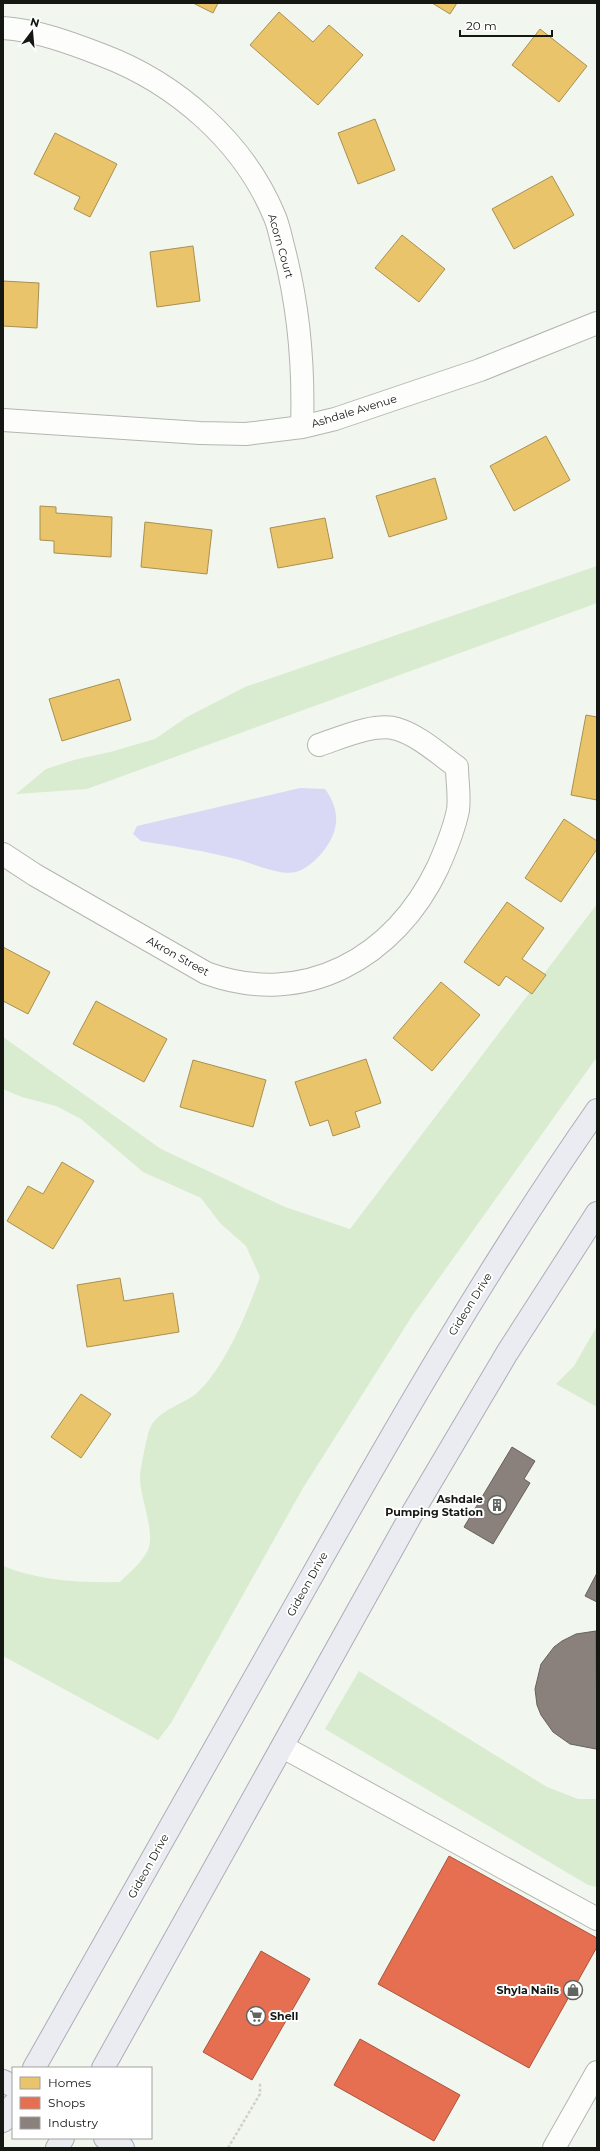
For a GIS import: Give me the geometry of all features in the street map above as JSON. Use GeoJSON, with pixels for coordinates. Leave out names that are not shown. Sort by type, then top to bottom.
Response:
{"type":"FeatureCollection","features":[{"type":"Feature","properties":{"kind":"main road","name":"Gideon Drive"},"geometry":{"type":"LineString","coordinates":[[35,2067],[332,1540],[462,1317],[550,1176],[597,1110]]}},
{"type":"Feature","properties":{"kind":"main road"},"geometry":{"type":"LineString","coordinates":[[104,2067],[410,1517],[507,1353],[597,1213]]}},
{"type":"Feature","properties":{"kind":"main road"},"geometry":{"type":"LineString","coordinates":[[3,2080],[12,2085]]}},
{"type":"Feature","properties":{"kind":"main road"},"geometry":{"type":"LineString","coordinates":[[3,2121],[12,2107]]}},
{"type":"Feature","properties":{"kind":"main road"},"geometry":{"type":"LineString","coordinates":[[57,2148],[62,2139]]}},
{"type":"Feature","properties":{"kind":"main road"},"geometry":{"type":"LineString","coordinates":[[107,2139],[123,2148]]}},
{"type":"Feature","properties":{"kind":"street","name":"Acorn Court"},"geometry":{"type":"LineString","coordinates":[[3,28],[46,36],[127,65],[168,88],[204,117],[236,152],[257,183],[274,216],[291,278],[301,342],[302,427]]}},
{"type":"Feature","properties":{"kind":"street","name":"Ashdale Avenue"},"geometry":{"type":"LineString","coordinates":[[3,420],[200,434],[246,434],[302,427],[335,419],[480,370],[597,323]]}},
{"type":"Feature","properties":{"kind":"street","name":"Akron Street"},"geometry":{"type":"LineString","coordinates":[[3,854],[35,875],[206,973],[230,981],[258,985],[314,979],[338,971],[360,959],[384,941],[406,919],[429,885],[448,844],[458,809],[457,767],[412,736],[397,729],[384,727],[319,745]]}},
{"type":"Feature","properties":{"kind":"street"},"geometry":{"type":"LineString","coordinates":[[283,1747],[597,1919]]}},
{"type":"Feature","properties":{"kind":"street"},"geometry":{"type":"LineString","coordinates":[[554,2148],[597,2072]]}},
{"type":"Feature","properties":{"kind":"path"},"geometry":{"type":"LineString","coordinates":[[228,2148],[260,2094],[260,2083]]}},
{"type":"Feature","properties":{"kind":"green space"},"geometry":{"type":"Polygon","coordinates":[[[597,566],[597,603],[87,789],[16,794],[46,769],[74,760],[110,752],[155,739],[187,717],[245,687],[597,566]]]}},
{"type":"Feature","properties":{"kind":"green space"},"geometry":{"type":"Polygon","coordinates":[[[597,904],[597,1057],[412,1316],[303,1488],[171,1723],[158,1740],[3,1656],[3,1566],[46,1578],[90,1582],[120,1582],[142,1560],[150,1545],[149,1527],[140,1478],[150,1428],[159,1416],[193,1396],[208,1381],[235,1338],[260,1277],[246,1246],[220,1223],[201,1198],[143,1172],[81,1119],[56,1106],[22,1097],[3,1089],[3,1037],[161,1149],[285,1207],[350,1229],[597,904]]]}},
{"type":"Feature","properties":{"kind":"green space"},"geometry":{"type":"Polygon","coordinates":[[[597,1326],[597,1407],[556,1384],[574,1366],[597,1326]]]}},
{"type":"Feature","properties":{"kind":"green space"},"geometry":{"type":"Polygon","coordinates":[[[359,1671],[547,1787],[578,1799],[597,1799],[597,1887],[588,1885],[325,1729],[359,1671]]]}},
{"type":"Feature","properties":{"kind":"water"},"geometry":{"type":"Polygon","coordinates":[[[300,788],[325,789],[332,800],[336,812],[336,824],[332,837],[326,848],[307,867],[296,872],[289,873],[274,871],[224,856],[141,841],[133,834],[137,826],[300,788]]]}},
{"type":"Feature","properties":{"kind":"building: Homes"},"geometry":{"type":"Polygon","coordinates":[[[193,3],[218,3],[213,13],[193,3]]]}},
{"type":"Feature","properties":{"kind":"building: Homes"},"geometry":{"type":"Polygon","coordinates":[[[432,3],[457,3],[450,14],[432,3]]]}},
{"type":"Feature","properties":{"kind":"building: Homes"},"geometry":{"type":"Polygon","coordinates":[[[279,12],[313,42],[329,25],[363,55],[318,105],[250,45],[279,12]]]}},
{"type":"Feature","properties":{"kind":"building: Homes"},"geometry":{"type":"Polygon","coordinates":[[[540,29],[587,66],[559,102],[512,65],[540,29]]]}},
{"type":"Feature","properties":{"kind":"building: Homes"},"geometry":{"type":"Polygon","coordinates":[[[375,119],[395,170],[358,184],[338,133],[375,119]]]}},
{"type":"Feature","properties":{"kind":"building: Homes"},"geometry":{"type":"Polygon","coordinates":[[[55,133],[117,164],[90,217],[74,209],[80,197],[34,174],[55,133]]]}},
{"type":"Feature","properties":{"kind":"building: Homes"},"geometry":{"type":"Polygon","coordinates":[[[552,176],[574,215],[514,249],[492,209],[552,176]]]}},
{"type":"Feature","properties":{"kind":"building: Homes"},"geometry":{"type":"Polygon","coordinates":[[[402,235],[445,269],[419,302],[375,268],[402,235]]]}},
{"type":"Feature","properties":{"kind":"building: Homes"},"geometry":{"type":"Polygon","coordinates":[[[193,246],[200,301],[157,307],[150,252],[193,246]]]}},
{"type":"Feature","properties":{"kind":"building: Homes"},"geometry":{"type":"Polygon","coordinates":[[[3,281],[39,283],[37,328],[3,326],[3,281]]]}},
{"type":"Feature","properties":{"kind":"building: Homes"},"geometry":{"type":"Polygon","coordinates":[[[546,436],[570,480],[514,511],[490,466],[546,436]]]}},
{"type":"Feature","properties":{"kind":"building: Homes"},"geometry":{"type":"Polygon","coordinates":[[[435,478],[447,519],[389,537],[376,496],[435,478]]]}},
{"type":"Feature","properties":{"kind":"building: Homes"},"geometry":{"type":"Polygon","coordinates":[[[40,506],[56,507],[56,513],[112,517],[111,557],[54,553],[54,541],[40,540],[40,506]]]}},
{"type":"Feature","properties":{"kind":"building: Homes"},"geometry":{"type":"Polygon","coordinates":[[[325,518],[333,558],[278,568],[270,528],[325,518]]]}},
{"type":"Feature","properties":{"kind":"building: Homes"},"geometry":{"type":"Polygon","coordinates":[[[145,522],[212,530],[207,574],[141,567],[145,522]]]}},
{"type":"Feature","properties":{"kind":"building: Homes"},"geometry":{"type":"Polygon","coordinates":[[[119,679],[131,720],[62,741],[49,699],[119,679]]]}},
{"type":"Feature","properties":{"kind":"building: Homes"},"geometry":{"type":"Polygon","coordinates":[[[586,715],[597,717],[597,800],[571,795],[586,715]]]}},
{"type":"Feature","properties":{"kind":"building: Homes"},"geometry":{"type":"Polygon","coordinates":[[[564,819],[597,841],[597,849],[561,902],[525,878],[564,819]]]}},
{"type":"Feature","properties":{"kind":"building: Homes"},"geometry":{"type":"Polygon","coordinates":[[[507,902],[544,928],[522,959],[546,975],[532,994],[506,976],[499,986],[464,962],[507,902]]]}},
{"type":"Feature","properties":{"kind":"building: Homes"},"geometry":{"type":"Polygon","coordinates":[[[3,947],[50,972],[28,1014],[3,1001],[3,947]]]}},
{"type":"Feature","properties":{"kind":"building: Homes"},"geometry":{"type":"Polygon","coordinates":[[[441,982],[480,1015],[432,1071],[393,1038],[441,982]]]}},
{"type":"Feature","properties":{"kind":"building: Homes"},"geometry":{"type":"Polygon","coordinates":[[[96,1001],[167,1039],[144,1082],[73,1044],[96,1001]]]}},
{"type":"Feature","properties":{"kind":"building: Homes"},"geometry":{"type":"Polygon","coordinates":[[[366,1059],[381,1103],[355,1112],[360,1127],[333,1136],[328,1120],[310,1126],[295,1082],[366,1059]]]}},
{"type":"Feature","properties":{"kind":"building: Homes"},"geometry":{"type":"Polygon","coordinates":[[[193,1060],[266,1080],[253,1127],[180,1107],[193,1060]]]}},
{"type":"Feature","properties":{"kind":"building: Homes"},"geometry":{"type":"Polygon","coordinates":[[[62,1162],[94,1181],[53,1249],[7,1221],[28,1186],[43,1194],[62,1162]]]}},
{"type":"Feature","properties":{"kind":"building: Homes"},"geometry":{"type":"Polygon","coordinates":[[[120,1278],[124,1301],[173,1293],[179,1332],[87,1347],[77,1285],[120,1278]]]}},
{"type":"Feature","properties":{"kind":"building: Homes"},"geometry":{"type":"Polygon","coordinates":[[[81,1394],[111,1414],[81,1458],[51,1437],[81,1394]]]}},
{"type":"Feature","properties":{"kind":"building: Shops"},"geometry":{"type":"Polygon","coordinates":[[[449,1856],[597,1938],[597,1947],[529,2068],[378,1984],[449,1856]]]}},
{"type":"Feature","properties":{"kind":"building: Shops","name":"Shell"},"geometry":{"type":"Polygon","coordinates":[[[261,1951],[310,1979],[252,2080],[203,2052],[261,1951]]]}},
{"type":"Feature","properties":{"kind":"building: Shops"},"geometry":{"type":"Polygon","coordinates":[[[360,2039],[460,2095],[434,2141],[334,2085],[360,2039]]]}},
{"type":"Feature","properties":{"kind":"building: Industry","name":"Ashdale Pumping Station"},"geometry":{"type":"Polygon","coordinates":[[[512,1447],[535,1461],[524,1479],[530,1483],[493,1544],[464,1527],[512,1447]]]}},
{"type":"Feature","properties":{"kind":"building: Industry"},"geometry":{"type":"Polygon","coordinates":[[[597,1573],[597,1602],[585,1596],[597,1573]]]}},
{"type":"Feature","properties":{"kind":"building: Industry"},"geometry":{"type":"Polygon","coordinates":[[[596,1631],[597,1749],[570,1744],[553,1732],[541,1715],[537,1705],[535,1689],[541,1664],[554,1647],[576,1634],[596,1631]]]}},
{"type":"Feature","properties":{"kind":"place","name":"Ashdale Pumping Station"},"geometry":{"type":"Point","coordinates":[497,1505]}},
{"type":"Feature","properties":{"kind":"place","name":"Shyla Nails"},"geometry":{"type":"Point","coordinates":[573,1990]}},
{"type":"Feature","properties":{"kind":"place","name":"Shell"},"geometry":{"type":"Point","coordinates":[256,2016]}}]}
